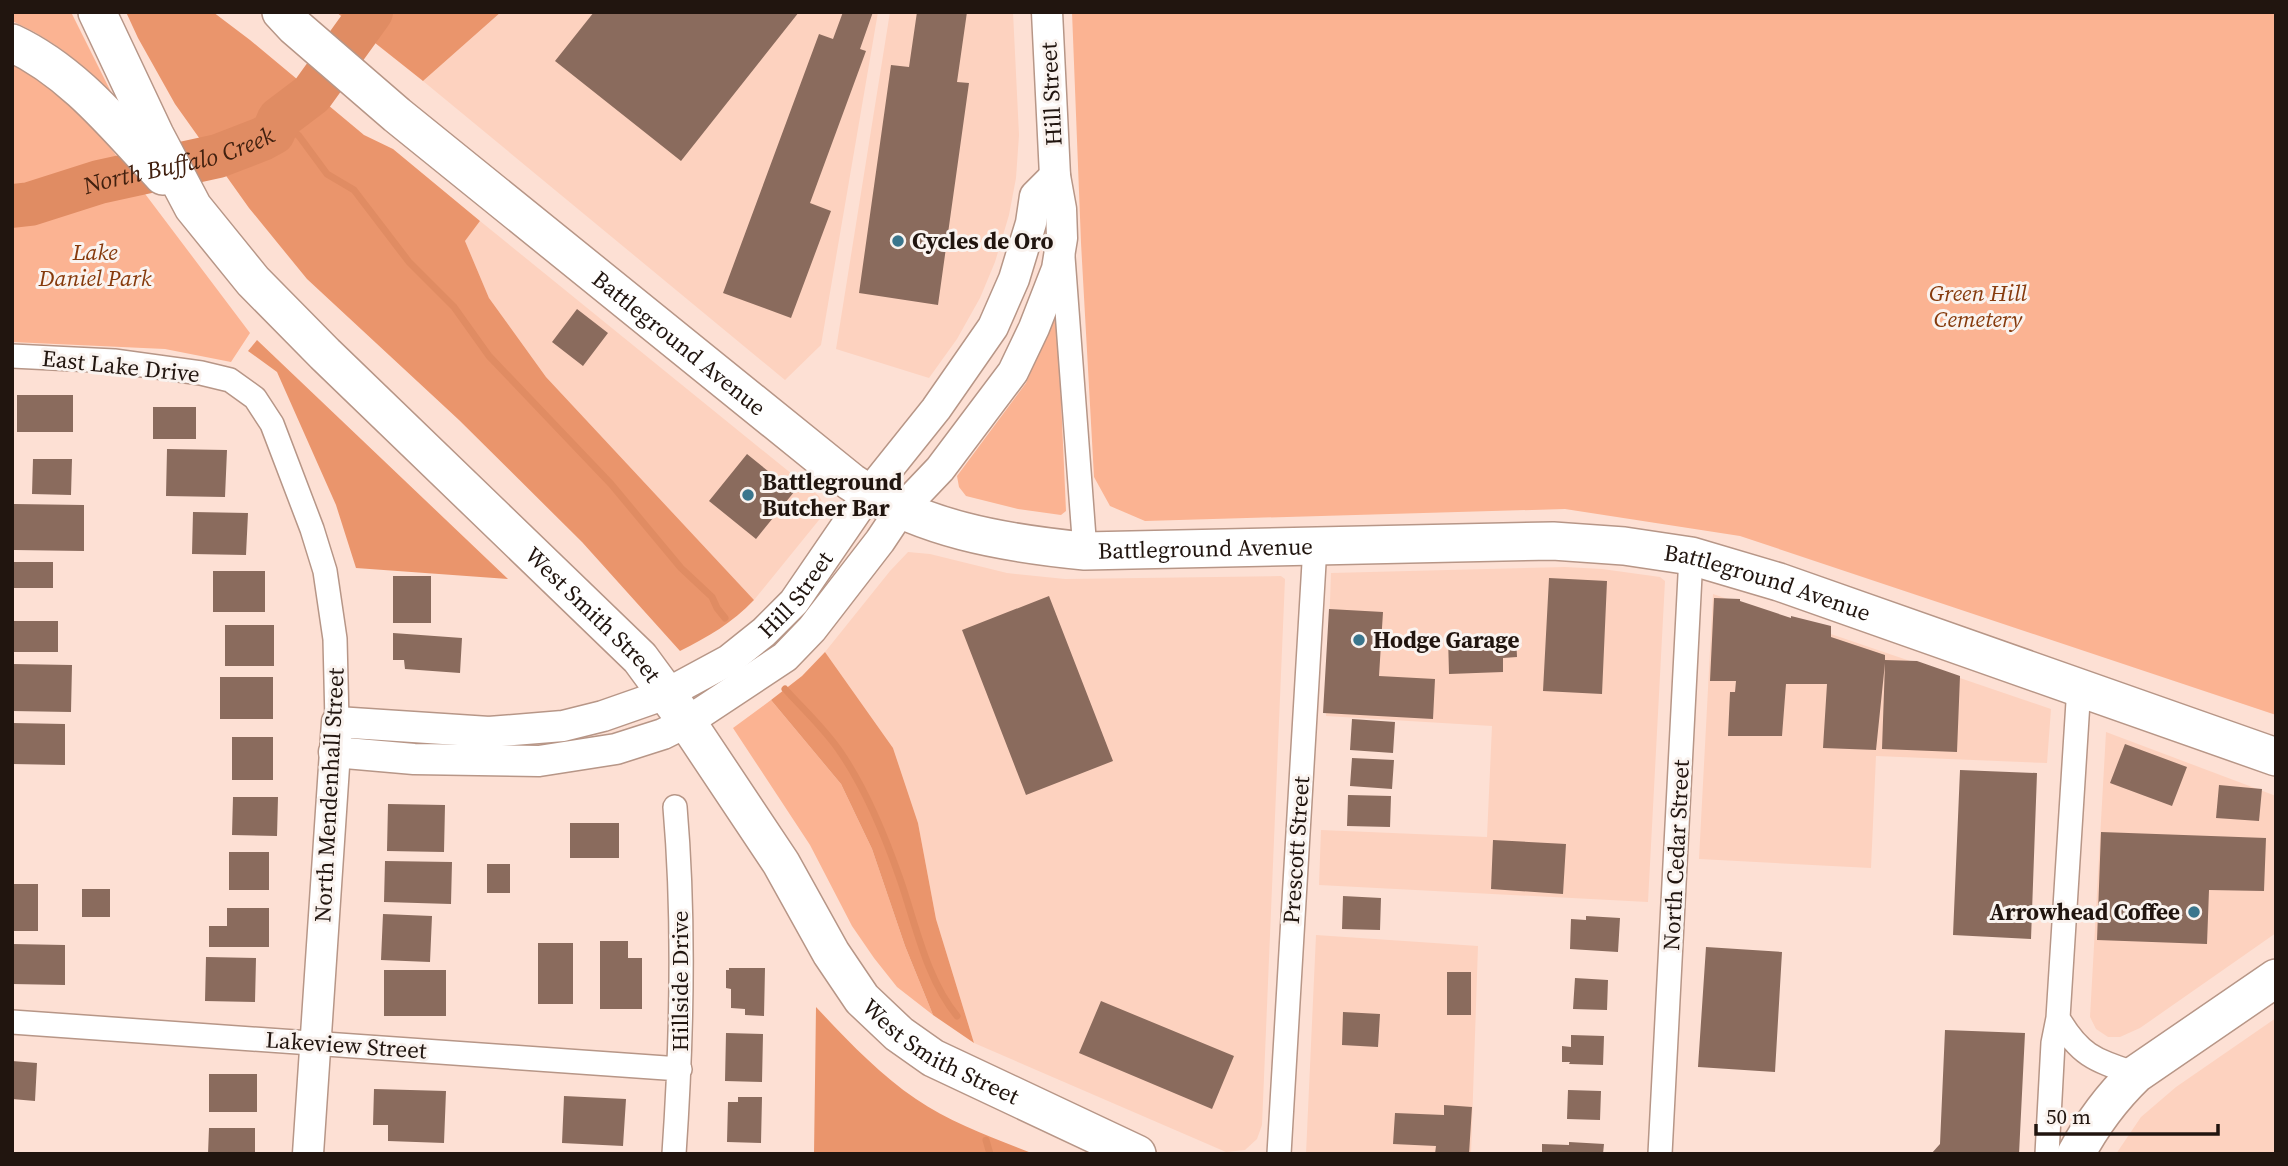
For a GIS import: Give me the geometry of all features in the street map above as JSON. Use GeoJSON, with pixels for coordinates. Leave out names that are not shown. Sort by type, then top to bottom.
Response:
{"type":"FeatureCollection","features":[{"type":"Feature","properties":{"kind":"main road","name":"West Smith Street"},"geometry":{"type":"LineString","coordinates":[[97,12],[142,138],[193,207],[253,281],[325,354],[640,658],[687,722],[781,863],[831,953],[862,999],[899,1034],[933,1058],[1137,1154]]}},
{"type":"Feature","properties":{"kind":"main road","name":"Battleground Avenue"},"geometry":{"type":"LineString","coordinates":[[260,12],[287,19],[397,115],[868,494],[900,511],[1012,543],[1084,551],[1553,541],[1624,546],[1691,556],[1779,582],[2276,757]]}},
{"type":"Feature","properties":{"kind":"main road"},"geometry":{"type":"LineString","coordinates":[[12,43],[60,72],[97,105],[142,138]]}},
{"type":"Feature","properties":{"kind":"main road"},"geometry":{"type":"LineString","coordinates":[[2076,1154],[2088,1131],[2116,1093],[2136,1074],[2276,978]]}},
{"type":"Feature","properties":{"kind":"street","name":"Hill Street"},"geometry":{"type":"LineString","coordinates":[[1047,12],[1055,176],[1061,209],[1084,551]]}},
{"type":"Feature","properties":{"kind":"street","name":"Hill Street"},"geometry":{"type":"LineString","coordinates":[[337,722],[489,732],[563,726],[603,716],[666,694],[729,660],[764,632],[794,602],[868,494],[936,409],[993,327],[1014,279],[1031,223],[1035,196],[1055,176]]}},
{"type":"Feature","properties":{"kind":"street","name":"Hill Street"},"geometry":{"type":"LineString","coordinates":[[334,752],[414,760],[539,761],[616,749],[663,734],[687,722],[785,657],[818,621],[900,511],[940,469],[1013,372],[1057,269],[1062,237]]}},
{"type":"Feature","properties":{"kind":"street","name":"East Lake Drive"},"geometry":{"type":"LineString","coordinates":[[12,356],[114,361],[201,373],[230,380]]}},
{"type":"Feature","properties":{"kind":"street","name":"North Mendenhall Street"},"geometry":{"type":"LineString","coordinates":[[230,380],[255,398],[272,424],[325,571],[335,639],[337,722],[308,1154]]}},
{"type":"Feature","properties":{"kind":"street","name":"Prescott Street"},"geometry":{"type":"LineString","coordinates":[[1279,1154],[1315,546]]}},
{"type":"Feature","properties":{"kind":"street","name":"North Cedar Street"},"geometry":{"type":"LineString","coordinates":[[1660,1154],[1691,556]]}},
{"type":"Feature","properties":{"kind":"street"},"geometry":{"type":"LineString","coordinates":[[2048,1154],[2053,1043],[2058,1018],[2079,686]]}},
{"type":"Feature","properties":{"kind":"street","name":"Hillside Drive"},"geometry":{"type":"LineString","coordinates":[[674,1154],[680,1069],[681,880],[675,807]]}},
{"type":"Feature","properties":{"kind":"street"},"geometry":{"type":"LineString","coordinates":[[2058,1018],[2080,1049],[2098,1061],[2136,1074]]}},
{"type":"Feature","properties":{"kind":"street","name":"Lakeview Street"},"geometry":{"type":"LineString","coordinates":[[12,1022],[680,1069]]}},
{"type":"Feature","properties":{"kind":"shaded area"},"geometry":{"type":"Polygon","coordinates":[[[126,12],[213,12],[364,135],[393,149],[480,221],[465,241],[489,298],[546,377],[754,600],[719,629],[680,651],[582,542],[459,420],[307,279],[249,208],[175,104],[126,12]]]}},
{"type":"Feature","properties":{"kind":"shaded area"},"geometry":{"type":"Polygon","coordinates":[[[336,12],[501,12],[423,81],[336,12]]]}},
{"type":"Feature","properties":{"kind":"shaded area"},"geometry":{"type":"Polygon","coordinates":[[[501,12],[878,12],[821,345],[785,380],[423,81],[501,12]]]}},
{"type":"Feature","properties":{"kind":"shaded area"},"geometry":{"type":"Polygon","coordinates":[[[890,12],[1013,12],[1019,135],[1016,178],[1009,215],[995,262],[980,298],[957,339],[929,378],[836,349],[890,12]]]}},
{"type":"Feature","properties":{"kind":"shaded area"},"geometry":{"type":"Polygon","coordinates":[[[480,221],[819,496],[825,507],[823,515],[754,600],[546,377],[489,298],[465,241],[480,221]]]}},
{"type":"Feature","properties":{"kind":"shaded area"},"geometry":{"type":"Polygon","coordinates":[[[257,340],[508,579],[356,568],[336,505],[277,372],[248,351],[257,340]]]}},
{"type":"Feature","properties":{"kind":"shaded area"},"geometry":{"type":"Polygon","coordinates":[[[908,552],[930,554],[1007,573],[1065,579],[1281,576],[1285,579],[1262,1125],[1257,1139],[1245,1150],[1226,1152],[974,1043],[936,919],[918,823],[893,748],[825,652],[908,552]]]}},
{"type":"Feature","properties":{"kind":"shaded area"},"geometry":{"type":"Polygon","coordinates":[[[1565,567],[1660,577],[1665,581],[1648,902],[1319,885],[1321,830],[1487,837],[1492,726],[1326,716],[1331,573],[1565,567]]]}},
{"type":"Feature","properties":{"kind":"shaded area"},"geometry":{"type":"Polygon","coordinates":[[[1713,594],[2051,709],[2047,763],[1876,756],[1871,868],[1699,859],[1713,594]]]}},
{"type":"Feature","properties":{"kind":"shaded area"},"geometry":{"type":"Polygon","coordinates":[[[825,652],[893,748],[918,823],[936,919],[974,1043],[933,1015],[905,946],[872,849],[841,784],[771,700],[802,676],[825,652]]]}},
{"type":"Feature","properties":{"kind":"shaded area"},"geometry":{"type":"Polygon","coordinates":[[[2106,732],[2276,796],[2276,933],[2140,1028],[2120,1037],[2108,1037],[2096,1029],[2090,1017],[2106,732]]]}},
{"type":"Feature","properties":{"kind":"shaded area"},"geometry":{"type":"Polygon","coordinates":[[[1316,935],[1478,946],[1471,1154],[1306,1154],[1316,935]]]}},
{"type":"Feature","properties":{"kind":"shaded area"},"geometry":{"type":"Polygon","coordinates":[[[816,1007],[876,1067],[929,1108],[958,1123],[1034,1154],[814,1154],[816,1007]]]}},
{"type":"Feature","properties":{"kind":"shaded area"},"geometry":{"type":"Polygon","coordinates":[[[2276,1018],[2276,1154],[2116,1154],[2141,1117],[2176,1087],[2276,1018]]]}},
{"type":"Feature","properties":{"kind":"green space"},"geometry":{"type":"Polygon","coordinates":[[[12,12],[71,12],[115,100],[68,55],[42,36],[12,21],[12,12]]]}},
{"type":"Feature","properties":{"kind":"green space","name":"Green Hill Cemetery"},"geometry":{"type":"Polygon","coordinates":[[[1072,12],[2276,12],[2276,715],[1740,536],[1565,509],[1145,521],[1110,506],[1094,477],[1072,12]]]}},
{"type":"Feature","properties":{"kind":"green space","name":"Lake Daniel Park"},"geometry":{"type":"Polygon","coordinates":[[[12,63],[66,89],[250,333],[231,362],[165,349],[12,342],[12,63]]]}},
{"type":"Feature","properties":{"kind":"green space"},"geometry":{"type":"Polygon","coordinates":[[[1057,310],[1066,511],[1061,515],[1018,509],[966,496],[959,487],[957,476],[1026,383],[1057,310]]]}},
{"type":"Feature","properties":{"kind":"green space"},"geometry":{"type":"Polygon","coordinates":[[[771,700],[841,784],[872,849],[905,946],[933,1015],[897,987],[874,958],[852,926],[810,845],[733,728],[771,700]]]}},
{"type":"Feature","properties":{"kind":"building"},"geometry":{"type":"Polygon","coordinates":[[[594,12],[799,12],[681,161],[555,61],[594,12]]]}},
{"type":"Feature","properties":{"kind":"building"},"geometry":{"type":"Polygon","coordinates":[[[843,12],[873,12],[860,49],[866,51],[810,203],[831,211],[791,318],[723,293],[819,34],[833,39],[843,12]]]}},
{"type":"Feature","properties":{"kind":"building"},"geometry":{"type":"Polygon","coordinates":[[[917,12],[967,12],[957,82],[969,83],[938,305],[859,293],[891,65],[909,67],[917,12]]]}},
{"type":"Feature","properties":{"kind":"building"},"geometry":{"type":"Polygon","coordinates":[[[577,309],[608,333],[583,366],[552,342],[577,309]]]}},
{"type":"Feature","properties":{"kind":"building"},"geometry":{"type":"Polygon","coordinates":[[[17,395],[73,395],[73,432],[17,432],[17,395]]]}},
{"type":"Feature","properties":{"kind":"building"},"geometry":{"type":"Polygon","coordinates":[[[153,407],[196,407],[196,439],[153,439],[153,407]]]}},
{"type":"Feature","properties":{"kind":"building"},"geometry":{"type":"Polygon","coordinates":[[[167,449],[227,450],[225,497],[166,496],[167,449]]]}},
{"type":"Feature","properties":{"kind":"building"},"geometry":{"type":"Polygon","coordinates":[[[747,454],[794,492],[756,539],[709,501],[747,454]]]}},
{"type":"Feature","properties":{"kind":"building"},"geometry":{"type":"Polygon","coordinates":[[[33,459],[72,459],[71,495],[32,494],[33,459]]]}},
{"type":"Feature","properties":{"kind":"building"},"geometry":{"type":"Polygon","coordinates":[[[14,504],[84,505],[84,551],[14,550],[14,504]]]}},
{"type":"Feature","properties":{"kind":"building"},"geometry":{"type":"Polygon","coordinates":[[[193,512],[248,513],[246,555],[192,554],[193,512]]]}},
{"type":"Feature","properties":{"kind":"building"},"geometry":{"type":"Polygon","coordinates":[[[12,562],[53,562],[53,588],[12,588],[12,562]]]}},
{"type":"Feature","properties":{"kind":"building"},"geometry":{"type":"Polygon","coordinates":[[[213,571],[265,571],[265,612],[213,612],[213,571]]]}},
{"type":"Feature","properties":{"kind":"building"},"geometry":{"type":"Polygon","coordinates":[[[393,576],[431,576],[431,623],[393,623],[393,576]]]}},
{"type":"Feature","properties":{"kind":"building"},"geometry":{"type":"Polygon","coordinates":[[[1549,578],[1607,581],[1602,694],[1543,691],[1549,578]]]}},
{"type":"Feature","properties":{"kind":"building"},"geometry":{"type":"Polygon","coordinates":[[[1049,596],[1113,761],[1026,795],[962,630],[1049,596]]]}},
{"type":"Feature","properties":{"kind":"building"},"geometry":{"type":"Polygon","coordinates":[[[1714,598],[1740,599],[1791,618],[1831,626],[1831,637],[1885,655],[1885,660],[1917,661],[1960,676],[1957,752],[1882,749],[1885,663],[1876,750],[1823,748],[1827,684],[1786,684],[1782,736],[1728,736],[1730,692],[1735,692],[1736,681],[1710,681],[1714,598]]]}},
{"type":"Feature","properties":{"kind":"building"},"geometry":{"type":"Polygon","coordinates":[[[1329,609],[1383,612],[1379,676],[1435,679],[1433,719],[1323,713],[1329,609]]]}},
{"type":"Feature","properties":{"kind":"building"},"geometry":{"type":"Polygon","coordinates":[[[14,621],[58,621],[58,652],[14,652],[14,621]]]}},
{"type":"Feature","properties":{"kind":"building"},"geometry":{"type":"Polygon","coordinates":[[[225,625],[274,625],[274,666],[225,666],[225,625]]]}},
{"type":"Feature","properties":{"kind":"building"},"geometry":{"type":"Polygon","coordinates":[[[393,633],[462,638],[460,673],[405,669],[404,660],[393,660],[393,633]]]}},
{"type":"Feature","properties":{"kind":"building"},"geometry":{"type":"Polygon","coordinates":[[[1516,635],[1517,657],[1503,658],[1503,672],[1449,674],[1448,637],[1516,635]]]}},
{"type":"Feature","properties":{"kind":"building"},"geometry":{"type":"Polygon","coordinates":[[[12,664],[72,665],[71,712],[12,711],[12,664]]]}},
{"type":"Feature","properties":{"kind":"building"},"geometry":{"type":"Polygon","coordinates":[[[220,677],[273,677],[273,719],[220,719],[220,677]]]}},
{"type":"Feature","properties":{"kind":"building"},"geometry":{"type":"Polygon","coordinates":[[[1352,719],[1395,722],[1393,753],[1350,750],[1352,719]]]}},
{"type":"Feature","properties":{"kind":"building"},"geometry":{"type":"Polygon","coordinates":[[[12,723],[65,724],[65,765],[12,764],[12,723]]]}},
{"type":"Feature","properties":{"kind":"building"},"geometry":{"type":"Polygon","coordinates":[[[232,737],[273,737],[273,780],[232,780],[232,737]]]}},
{"type":"Feature","properties":{"kind":"building"},"geometry":{"type":"Polygon","coordinates":[[[2125,744],[2187,767],[2172,806],[2110,783],[2125,744]]]}},
{"type":"Feature","properties":{"kind":"building"},"geometry":{"type":"Polygon","coordinates":[[[1352,758],[1394,760],[1392,789],[1350,786],[1352,758]]]}},
{"type":"Feature","properties":{"kind":"building"},"geometry":{"type":"Polygon","coordinates":[[[1960,770],[2037,773],[2031,939],[1953,935],[1960,770]]]}},
{"type":"Feature","properties":{"kind":"building"},"geometry":{"type":"Polygon","coordinates":[[[2219,785],[2262,789],[2259,821],[2216,818],[2219,785]]]}},
{"type":"Feature","properties":{"kind":"building"},"geometry":{"type":"Polygon","coordinates":[[[1348,795],[1391,796],[1390,827],[1347,826],[1348,795]]]}},
{"type":"Feature","properties":{"kind":"building"},"geometry":{"type":"Polygon","coordinates":[[[233,797],[278,797],[277,836],[232,835],[233,797]]]}},
{"type":"Feature","properties":{"kind":"building"},"geometry":{"type":"Polygon","coordinates":[[[388,804],[445,805],[444,852],[387,851],[388,804]]]}},
{"type":"Feature","properties":{"kind":"building"},"geometry":{"type":"Polygon","coordinates":[[[570,823],[619,823],[619,858],[570,858],[570,823]]]}},
{"type":"Feature","properties":{"kind":"building"},"geometry":{"type":"Polygon","coordinates":[[[2101,832],[2266,838],[2264,891],[2209,890],[2207,944],[2097,940],[2101,832]]]}},
{"type":"Feature","properties":{"kind":"building"},"geometry":{"type":"Polygon","coordinates":[[[1493,840],[1566,844],[1563,894],[1491,889],[1493,840]]]}},
{"type":"Feature","properties":{"kind":"building"},"geometry":{"type":"Polygon","coordinates":[[[229,852],[269,852],[269,890],[229,890],[229,852]]]}},
{"type":"Feature","properties":{"kind":"building"},"geometry":{"type":"Polygon","coordinates":[[[385,861],[452,862],[451,904],[384,902],[385,861]]]}},
{"type":"Feature","properties":{"kind":"building"},"geometry":{"type":"Polygon","coordinates":[[[487,864],[510,864],[510,893],[487,893],[487,864]]]}},
{"type":"Feature","properties":{"kind":"building"},"geometry":{"type":"Polygon","coordinates":[[[12,884],[38,884],[38,931],[12,931],[12,884]]]}},
{"type":"Feature","properties":{"kind":"building"},"geometry":{"type":"Polygon","coordinates":[[[82,889],[110,889],[110,917],[82,917],[82,889]]]}},
{"type":"Feature","properties":{"kind":"building"},"geometry":{"type":"Polygon","coordinates":[[[1343,896],[1381,898],[1380,930],[1342,929],[1343,896]]]}},
{"type":"Feature","properties":{"kind":"building"},"geometry":{"type":"Polygon","coordinates":[[[227,908],[269,908],[269,947],[209,947],[209,926],[227,926],[227,908]]]}},
{"type":"Feature","properties":{"kind":"building"},"geometry":{"type":"Polygon","coordinates":[[[383,914],[432,916],[430,962],[381,960],[383,914]]]}},
{"type":"Feature","properties":{"kind":"building"},"geometry":{"type":"Polygon","coordinates":[[[1586,916],[1620,918],[1618,952],[1570,949],[1571,919],[1586,920],[1586,916]]]}},
{"type":"Feature","properties":{"kind":"building"},"geometry":{"type":"Polygon","coordinates":[[[600,941],[628,941],[628,958],[642,958],[642,1009],[600,1009],[600,941]]]}},
{"type":"Feature","properties":{"kind":"building"},"geometry":{"type":"Polygon","coordinates":[[[538,943],[573,943],[573,1004],[538,1004],[538,943]]]}},
{"type":"Feature","properties":{"kind":"building"},"geometry":{"type":"Polygon","coordinates":[[[12,944],[65,945],[65,985],[12,984],[12,944]]]}},
{"type":"Feature","properties":{"kind":"building"},"geometry":{"type":"Polygon","coordinates":[[[1706,947],[1782,952],[1775,1072],[1698,1067],[1706,947]]]}},
{"type":"Feature","properties":{"kind":"building"},"geometry":{"type":"Polygon","coordinates":[[[206,957],[256,958],[255,1002],[205,1001],[206,957]]]}},
{"type":"Feature","properties":{"kind":"building"},"geometry":{"type":"Polygon","coordinates":[[[765,968],[764,1016],[745,1015],[745,1009],[731,1008],[731,989],[726,988],[726,970],[765,968]]]}},
{"type":"Feature","properties":{"kind":"building"},"geometry":{"type":"Polygon","coordinates":[[[384,970],[446,970],[446,1016],[384,1016],[384,970]]]}},
{"type":"Feature","properties":{"kind":"building"},"geometry":{"type":"Polygon","coordinates":[[[1447,972],[1471,972],[1471,1015],[1447,1015],[1447,972]]]}},
{"type":"Feature","properties":{"kind":"building"},"geometry":{"type":"Polygon","coordinates":[[[1575,978],[1608,980],[1607,1010],[1573,1009],[1575,978]]]}},
{"type":"Feature","properties":{"kind":"building"},"geometry":{"type":"Polygon","coordinates":[[[1101,1001],[1234,1056],[1212,1109],[1079,1053],[1101,1001]]]}},
{"type":"Feature","properties":{"kind":"building"},"geometry":{"type":"Polygon","coordinates":[[[1343,1012],[1380,1014],[1378,1047],[1342,1045],[1343,1012]]]}},
{"type":"Feature","properties":{"kind":"building"},"geometry":{"type":"Polygon","coordinates":[[[1945,1030],[2025,1033],[2019,1154],[1931,1154],[1940,1144],[1945,1030]]]}},
{"type":"Feature","properties":{"kind":"building"},"geometry":{"type":"Polygon","coordinates":[[[726,1033],[763,1034],[762,1082],[725,1081],[726,1033]]]}},
{"type":"Feature","properties":{"kind":"building"},"geometry":{"type":"Polygon","coordinates":[[[1571,1035],[1604,1036],[1603,1065],[1562,1062],[1562,1046],[1571,1047],[1571,1035]]]}},
{"type":"Feature","properties":{"kind":"building"},"geometry":{"type":"Polygon","coordinates":[[[12,1061],[37,1063],[35,1101],[12,1099],[12,1061]]]}},
{"type":"Feature","properties":{"kind":"building"},"geometry":{"type":"Polygon","coordinates":[[[209,1074],[257,1074],[257,1112],[209,1112],[209,1074]]]}},
{"type":"Feature","properties":{"kind":"building"},"geometry":{"type":"Polygon","coordinates":[[[374,1089],[446,1091],[444,1143],[388,1141],[388,1125],[373,1125],[374,1089]]]}},
{"type":"Feature","properties":{"kind":"building"},"geometry":{"type":"Polygon","coordinates":[[[1568,1090],[1601,1091],[1600,1120],[1567,1119],[1568,1090]]]}},
{"type":"Feature","properties":{"kind":"building"},"geometry":{"type":"Polygon","coordinates":[[[564,1096],[626,1099],[623,1146],[562,1143],[564,1096]]]}},
{"type":"Feature","properties":{"kind":"building"},"geometry":{"type":"Polygon","coordinates":[[[738,1097],[762,1097],[761,1143],[727,1142],[728,1102],[738,1102],[738,1097]]]}},
{"type":"Feature","properties":{"kind":"building"},"geometry":{"type":"Polygon","coordinates":[[[1444,1105],[1472,1107],[1469,1154],[1435,1154],[1436,1146],[1393,1144],[1395,1113],[1444,1115],[1444,1105]]]}},
{"type":"Feature","properties":{"kind":"building"},"geometry":{"type":"Polygon","coordinates":[[[209,1128],[255,1128],[255,1154],[208,1154],[209,1128]]]}},
{"type":"Feature","properties":{"kind":"building"},"geometry":{"type":"Polygon","coordinates":[[[1569,1142],[1604,1144],[1603,1154],[1542,1154],[1542,1144],[1569,1145],[1569,1142]]]}},
{"type":"Feature","properties":{"kind":"waterway","name":"North Buffalo Creek"},"geometry":{"type":"LineString","coordinates":[[12,206],[30,204],[99,182],[218,156],[262,139],[273,133],[279,119],[312,94],[371,12]]}},
{"type":"Feature","properties":{"kind":"waterway"},"geometry":{"type":"LineString","coordinates":[[279,119],[299,136],[327,174],[354,190],[409,262],[454,307],[489,356],[611,484],[681,568],[712,597],[725,618]]}},
{"type":"Feature","properties":{"kind":"waterway"},"geometry":{"type":"LineString","coordinates":[[785,689],[828,736],[859,783],[888,847],[937,985],[957,1016]]}},
{"type":"Feature","properties":{"kind":"waterway"},"geometry":{"type":"LineString","coordinates":[[986,1140],[990,1154]]}},
{"type":"Feature","properties":{"kind":"place","name":"Cycles de Oro"},"geometry":{"type":"Point","coordinates":[898,241]}},
{"type":"Feature","properties":{"kind":"place","name":"Battleground Butcher Bar"},"geometry":{"type":"Point","coordinates":[748,495]}},
{"type":"Feature","properties":{"kind":"place","name":"Hodge Garage"},"geometry":{"type":"Point","coordinates":[1359,640]}},
{"type":"Feature","properties":{"kind":"place","name":"Arrowhead Coffee"},"geometry":{"type":"Point","coordinates":[2194,912]}}]}
